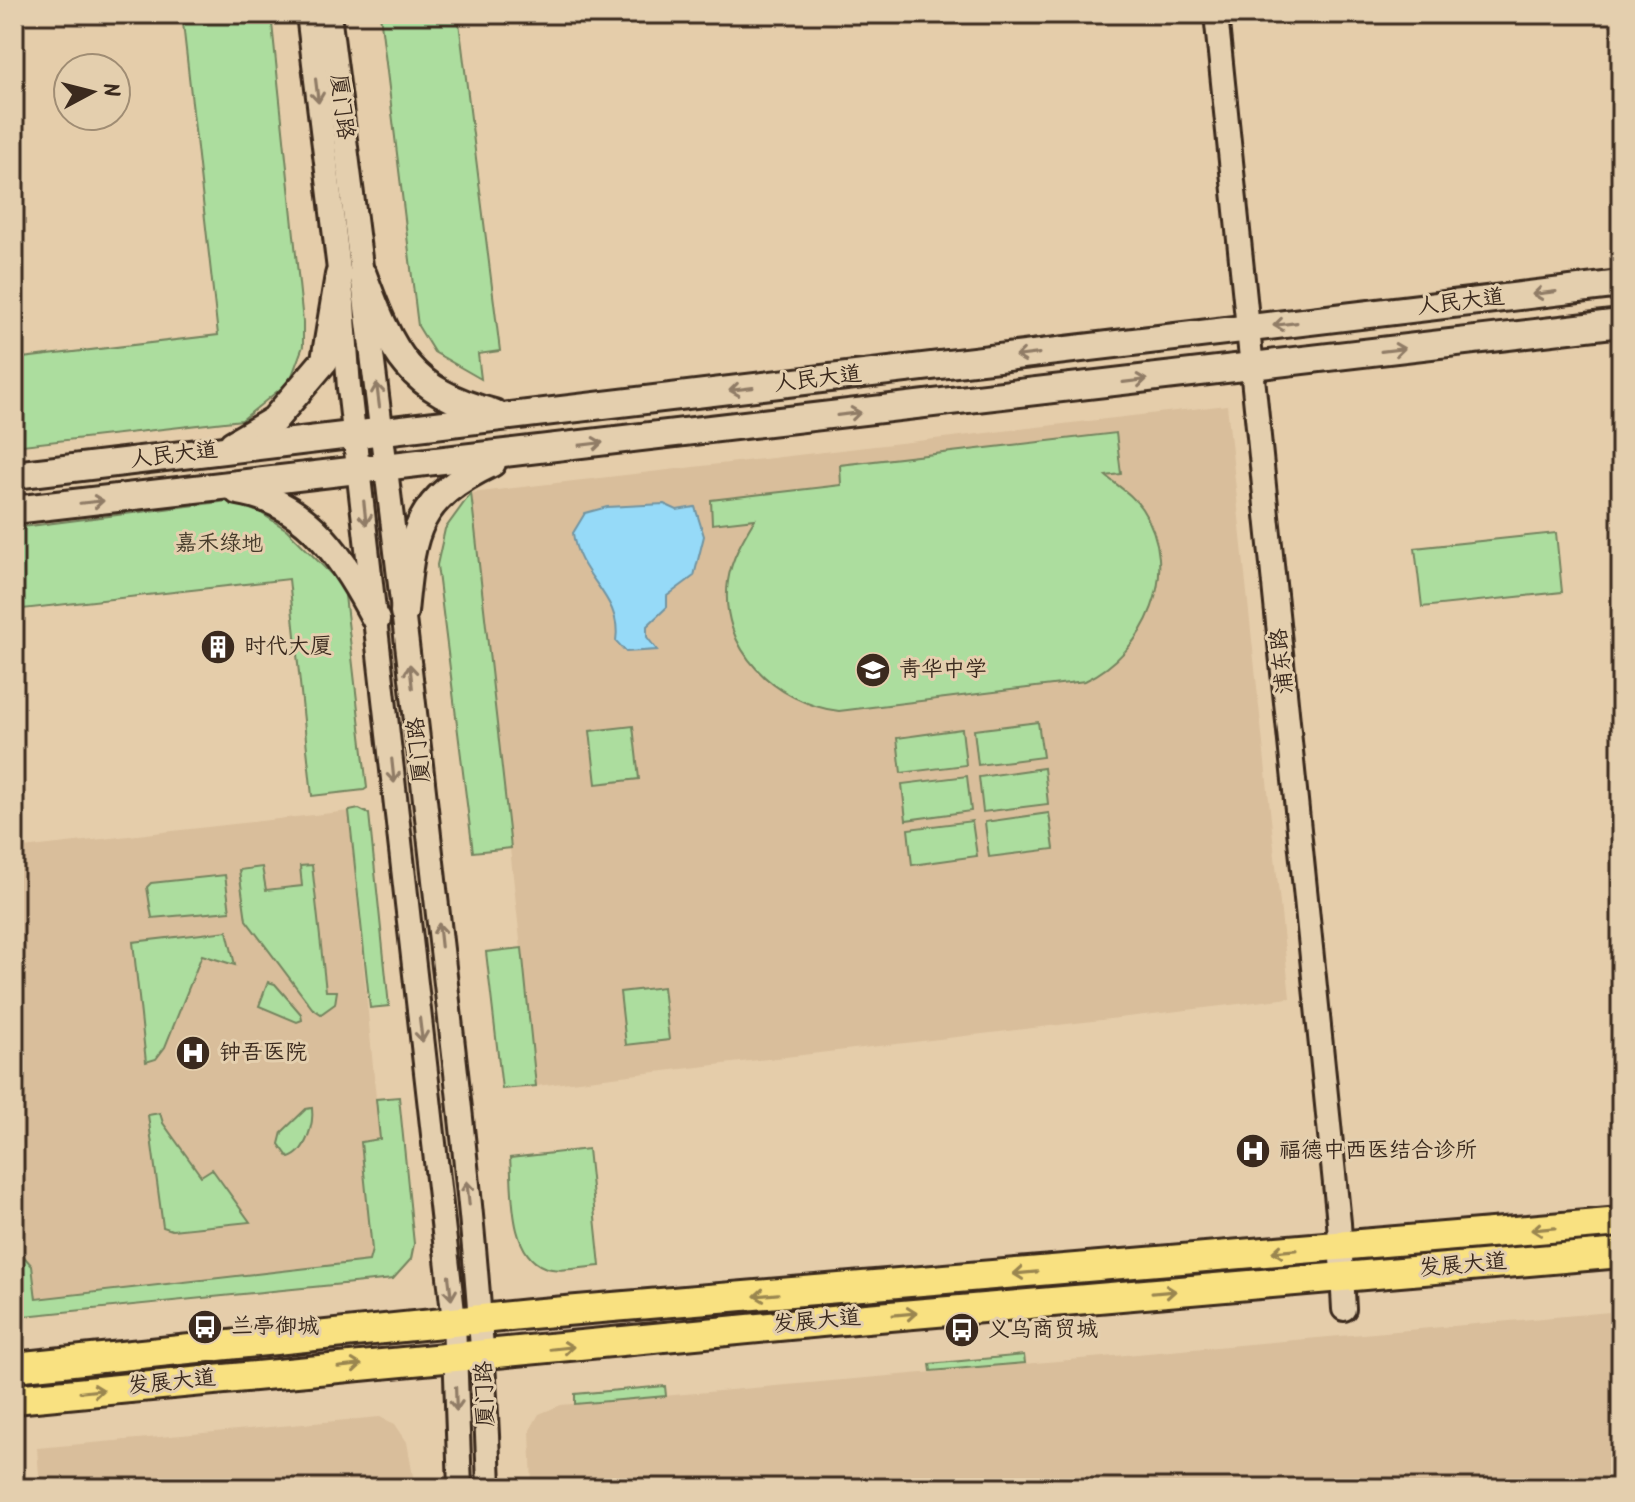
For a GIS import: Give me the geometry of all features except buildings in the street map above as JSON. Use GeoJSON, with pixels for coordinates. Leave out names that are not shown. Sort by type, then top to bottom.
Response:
{"type":"FeatureCollection","features":[{"type":"Feature","properties":{"kind":"main road"},"geometry":{"type":"LineString","coordinates":[[351,275],[384,332],[411,370],[456,403],[509,417]]}},
{"type":"Feature","properties":{"kind":"main road"},"geometry":{"type":"LineString","coordinates":[[217,451],[274,420],[325,360],[351,275]]}},
{"type":"Feature","properties":{"kind":"main road","name":"人民大道"},"geometry":{"type":"LineString","coordinates":[[14,475],[1621,284]]}},
{"type":"Feature","properties":{"kind":"main road","name":"人民大道"},"geometry":{"type":"LineString","coordinates":[[14,510],[1621,323]]}},
{"type":"Feature","properties":{"kind":"main road"},"geometry":{"type":"LineString","coordinates":[[404,612],[410,546],[417,525],[462,477],[513,453]]}},
{"type":"Feature","properties":{"kind":"main road"},"geometry":{"type":"LineString","coordinates":[[215,488],[261,495],[306,521],[353,576],[376,620]]}},
{"type":"Feature","properties":{"kind":"main road","name":"发展大道"},"geometry":{"type":"LineString","coordinates":[[14,1367],[468,1320],[1621,1222]]}},
{"type":"Feature","properties":{"kind":"main road","name":"发展大道"},"geometry":{"type":"LineString","coordinates":[[14,1399],[455,1356],[1621,1253]]}},
{"type":"Feature","properties":{"kind":"street","name":"厦门路"},"geometry":{"type":"LineString","coordinates":[[308,14],[351,275],[383,432],[404,612],[468,1320],[455,1356],[460,1488]]}},
{"type":"Feature","properties":{"kind":"street","name":"厦门路"},"geometry":{"type":"LineString","coordinates":[[329,14],[351,275],[355,435],[376,620],[468,1320],[485,1354],[489,1488]]}},
{"type":"Feature","properties":{"kind":"street","name":"浦东路"},"geometry":{"type":"LineString","coordinates":[[1216,14],[1341,1246],[1344,1309]]}},
{"type":"Feature","properties":{"kind":"shaded area","name":"青华中学"},"geometry":{"type":"Polygon","coordinates":[[[1227,405],[1290,998],[536,1086],[471,493],[1227,405]]]}},
{"type":"Feature","properties":{"kind":"shaded area","name":"钟吾医院"},"geometry":{"type":"Polygon","coordinates":[[[349,811],[393,1279],[14,1317],[14,849],[349,811]]]}},
{"type":"Feature","properties":{"kind":"shaded area"},"geometry":{"type":"Polygon","coordinates":[[[1621,1311],[1621,1488],[532,1488],[530,1430],[539,1414],[561,1405],[1621,1311]]]}},
{"type":"Feature","properties":{"kind":"shaded area"},"geometry":{"type":"Polygon","coordinates":[[[380,1417],[395,1424],[407,1442],[415,1488],[40,1488],[37,1448],[380,1417]]]}},
{"type":"Feature","properties":{"kind":"green space"},"geometry":{"type":"Polygon","coordinates":[[[182,14],[271,14],[303,322],[303,346],[290,381],[242,420],[14,446],[14,359],[218,335],[182,14]]]}},
{"type":"Feature","properties":{"kind":"green space"},"geometry":{"type":"Polygon","coordinates":[[[380,14],[458,14],[500,351],[478,354],[481,379],[434,352],[418,326],[380,14]]]}},
{"type":"Feature","properties":{"kind":"green space"},"geometry":{"type":"Polygon","coordinates":[[[1116,433],[1121,474],[1106,476],[1138,504],[1154,533],[1159,558],[1158,583],[1152,607],[1141,630],[1107,668],[1085,681],[839,711],[794,697],[756,668],[742,650],[732,629],[727,606],[728,581],[735,556],[755,519],[712,524],[711,500],[841,485],[840,465],[1116,433]]]}},
{"type":"Feature","properties":{"kind":"green space"},"geometry":{"type":"Polygon","coordinates":[[[471,493],[511,848],[473,852],[437,565],[445,529],[471,493]]]}},
{"type":"Feature","properties":{"kind":"green space","name":"嘉禾绿地"},"geometry":{"type":"Polygon","coordinates":[[[228,501],[261,513],[287,530],[344,587],[367,788],[364,790],[312,796],[289,579],[14,610],[14,528],[228,501]]]}},
{"type":"Feature","properties":{"kind":"green space"},"geometry":{"type":"Polygon","coordinates":[[[1556,533],[1562,592],[1422,607],[1415,548],[1556,533]]]}},
{"type":"Feature","properties":{"kind":"green space"},"geometry":{"type":"Polygon","coordinates":[[[1038,722],[1043,757],[978,765],[974,730],[1038,722]]]}},
{"type":"Feature","properties":{"kind":"green space"},"geometry":{"type":"Polygon","coordinates":[[[633,726],[639,779],[596,784],[590,731],[633,726]]]}},
{"type":"Feature","properties":{"kind":"green space"},"geometry":{"type":"Polygon","coordinates":[[[962,729],[966,765],[901,773],[897,738],[962,729]]]}},
{"type":"Feature","properties":{"kind":"green space"},"geometry":{"type":"Polygon","coordinates":[[[1044,768],[1048,804],[983,812],[979,777],[1044,768]]]}},
{"type":"Feature","properties":{"kind":"green space"},"geometry":{"type":"Polygon","coordinates":[[[967,776],[971,811],[906,820],[902,784],[967,776]]]}},
{"type":"Feature","properties":{"kind":"green space"},"geometry":{"type":"Polygon","coordinates":[[[359,809],[369,814],[389,1006],[370,1008],[349,811],[359,809]]]}},
{"type":"Feature","properties":{"kind":"green space"},"geometry":{"type":"Polygon","coordinates":[[[1049,813],[1054,849],[989,857],[985,822],[1049,813]]]}},
{"type":"Feature","properties":{"kind":"green space"},"geometry":{"type":"Polygon","coordinates":[[[972,821],[977,856],[912,865],[908,829],[972,821]]]}},
{"type":"Feature","properties":{"kind":"green space"},"geometry":{"type":"Polygon","coordinates":[[[312,865],[326,991],[337,991],[335,1004],[321,1014],[312,1008],[246,920],[239,870],[262,867],[266,890],[302,886],[300,866],[312,865]]]}},
{"type":"Feature","properties":{"kind":"green space"},"geometry":{"type":"Polygon","coordinates":[[[225,875],[230,911],[152,918],[147,887],[151,883],[225,875]]]}},
{"type":"Feature","properties":{"kind":"green space"},"geometry":{"type":"Polygon","coordinates":[[[227,931],[235,965],[202,955],[165,1047],[156,1059],[146,1062],[133,942],[227,931]]]}},
{"type":"Feature","properties":{"kind":"green space"},"geometry":{"type":"Polygon","coordinates":[[[522,948],[536,1086],[502,1089],[486,952],[522,948]]]}},
{"type":"Feature","properties":{"kind":"green space"},"geometry":{"type":"Polygon","coordinates":[[[268,982],[275,984],[301,1014],[302,1020],[297,1022],[259,1006],[268,982]]]}},
{"type":"Feature","properties":{"kind":"green space"},"geometry":{"type":"Polygon","coordinates":[[[663,987],[669,1040],[626,1045],[620,992],[663,987]]]}},
{"type":"Feature","properties":{"kind":"green space"},"geometry":{"type":"Polygon","coordinates":[[[399,1097],[414,1244],[411,1259],[393,1279],[14,1317],[14,1264],[17,1263],[14,1245],[32,1266],[36,1299],[369,1261],[372,1250],[361,1142],[380,1139],[376,1099],[399,1097]]]}},
{"type":"Feature","properties":{"kind":"green space"},"geometry":{"type":"Polygon","coordinates":[[[312,1108],[308,1137],[300,1150],[289,1158],[279,1144],[282,1132],[306,1109],[312,1108]]]}},
{"type":"Feature","properties":{"kind":"green space"},"geometry":{"type":"Polygon","coordinates":[[[160,1113],[163,1123],[201,1176],[212,1169],[250,1222],[172,1230],[163,1227],[148,1115],[160,1113]]]}},
{"type":"Feature","properties":{"kind":"green space"},"geometry":{"type":"Polygon","coordinates":[[[588,1149],[600,1266],[564,1270],[544,1267],[532,1260],[518,1235],[510,1158],[588,1149]]]}},
{"type":"Feature","properties":{"kind":"green space"},"geometry":{"type":"Polygon","coordinates":[[[1024,1355],[1025,1363],[931,1371],[930,1364],[1024,1355]]]}},
{"type":"Feature","properties":{"kind":"green space"},"geometry":{"type":"Polygon","coordinates":[[[665,1386],[666,1396],[575,1404],[575,1394],[665,1386]]]}},
{"type":"Feature","properties":{"kind":"water"},"geometry":{"type":"Polygon","coordinates":[[[664,504],[677,510],[695,507],[704,536],[694,576],[667,596],[667,607],[647,626],[647,637],[657,650],[626,652],[616,641],[613,611],[583,563],[573,533],[585,513],[607,507],[664,504]]]}},
{"type":"Feature","properties":{"kind":"place","name":"时代大厦"},"geometry":{"type":"Point","coordinates":[218,647]}},
{"type":"Feature","properties":{"kind":"place","name":"青华中学"},"geometry":{"type":"Point","coordinates":[873,670]}},
{"type":"Feature","properties":{"kind":"place","name":"钟吾医院"},"geometry":{"type":"Point","coordinates":[193,1053]}},
{"type":"Feature","properties":{"kind":"place","name":"福德中西医结合诊所"},"geometry":{"type":"Point","coordinates":[1253,1151]}},
{"type":"Feature","properties":{"kind":"place","name":"兰亭御城"},"geometry":{"type":"Point","coordinates":[205,1327]}},
{"type":"Feature","properties":{"kind":"place","name":"义乌商贸城"},"geometry":{"type":"Point","coordinates":[962,1330]}}]}
